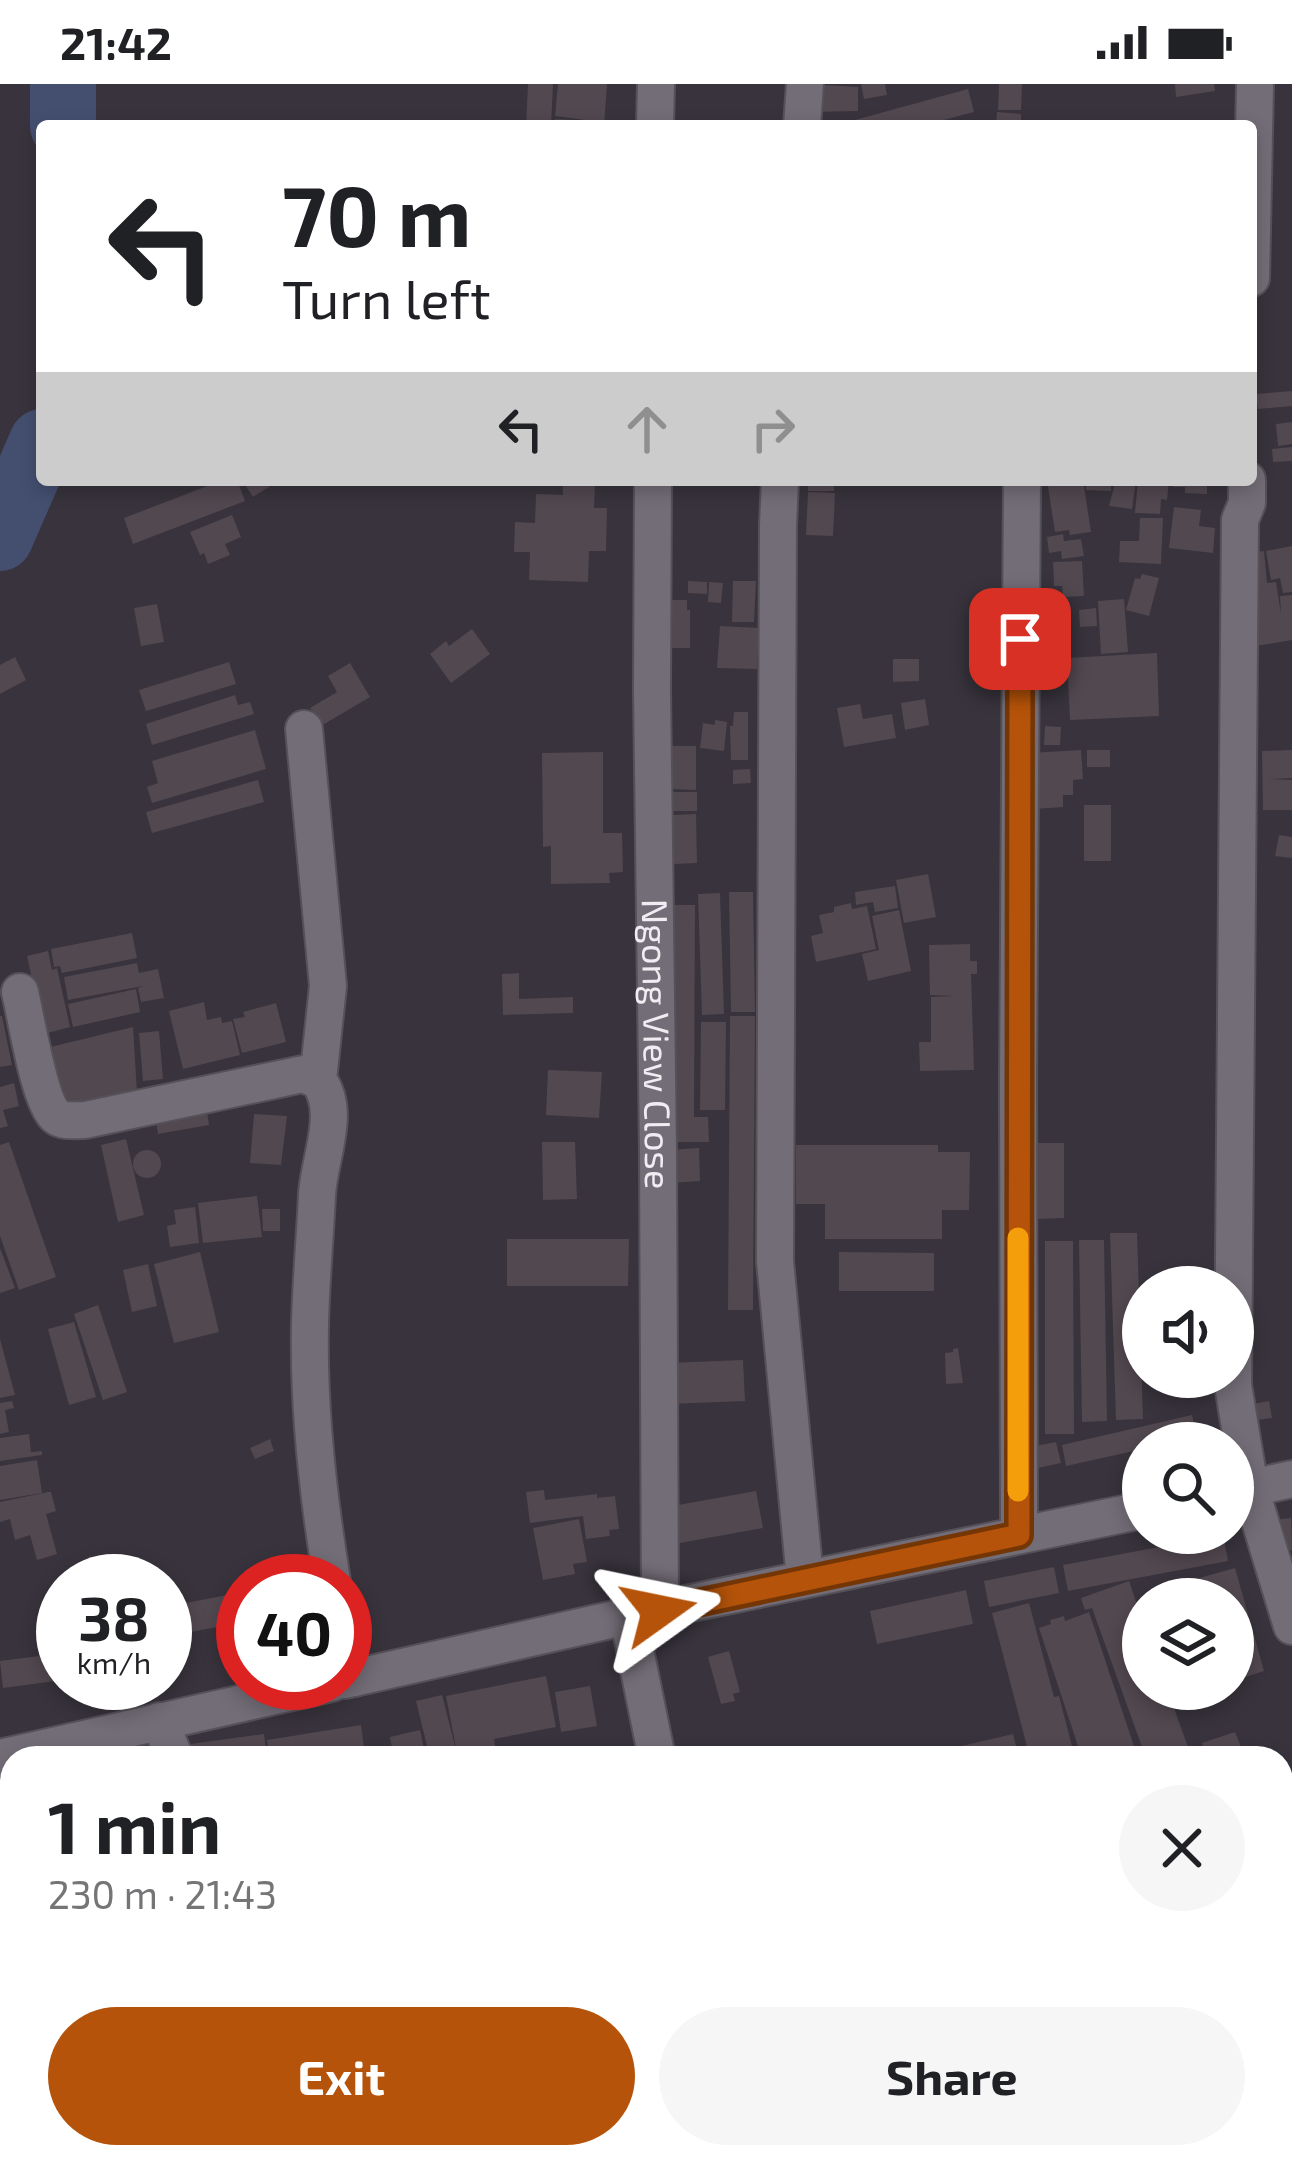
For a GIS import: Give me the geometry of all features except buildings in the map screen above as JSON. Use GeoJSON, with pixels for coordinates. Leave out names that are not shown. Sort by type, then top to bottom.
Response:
{"type":"FeatureCollection","features":[{"type":"Feature","properties":{"kind":"street"},"geometry":{"type":"LineString","coordinates":[[655,120],[656,84]]}},
{"type":"Feature","properties":{"kind":"street"},"geometry":{"type":"LineString","coordinates":[[802,120],[805,84]]}},
{"type":"Feature","properties":{"kind":"street"},"geometry":{"type":"LineString","coordinates":[[1254,120],[1255,84]]}},
{"type":"Feature","properties":{"kind":"street","name":"Ngong View Close"},"geometry":{"type":"LineString","coordinates":[[653,486],[658,1174],[644,1613],[656,1746]]}},
{"type":"Feature","properties":{"kind":"street"},"geometry":{"type":"LineString","coordinates":[[780,486],[775,1261],[805,1580]]}},
{"type":"Feature","properties":{"kind":"street"},"geometry":{"type":"LineString","coordinates":[[1019,1535],[1022,486]]}},
{"type":"Feature","properties":{"kind":"street"},"geometry":{"type":"LineString","coordinates":[[1236,1422],[1240,520],[1247,486]]}},
{"type":"Feature","properties":{"kind":"street"},"geometry":{"type":"LineString","coordinates":[[304,730],[328,986],[318,1080]]}},
{"type":"Feature","properties":{"kind":"street"},"geometry":{"type":"LineString","coordinates":[[20,992],[43,1093],[53,1114],[62,1119],[85,1120],[303,1074],[318,1080],[327,1092],[330,1109],[318,1178],[310,1328],[316,1486],[327,1554]]}},
{"type":"Feature","properties":{"kind":"street"},"geometry":{"type":"LineString","coordinates":[[1254,1487],[1292,1479]]}},
{"type":"Feature","properties":{"kind":"street"},"geometry":{"type":"LineString","coordinates":[[372,1674],[1122,1514]]}},
{"type":"Feature","properties":{"kind":"street"},"geometry":{"type":"LineString","coordinates":[[1254,1523],[1292,1626]]}},
{"type":"Feature","properties":{"kind":"street"},"geometry":{"type":"LineString","coordinates":[[52,1746],[216,1708]]}},
{"type":"Feature","properties":{"kind":"street"},"geometry":{"type":"LineString","coordinates":[[159,1721],[170,1746]]}},
{"type":"Feature","properties":{"kind":"waterway"},"geometry":{"type":"LineString","coordinates":[[63,84],[63,120]]}},
{"type":"Feature","properties":{"kind":"waterway"},"geometry":{"type":"LineString","coordinates":[[0,538],[36,456]]}},
{"type":"Feature","properties":{"kind":"slow traffic"},"geometry":{"type":"LineString","coordinates":[[1018,1238],[1018,1491]]}},
{"type":"Feature","properties":{"kind":"route"},"geometry":{"type":"LineString","coordinates":[[659,1611],[1019,1535],[1020,639]]}}]}
